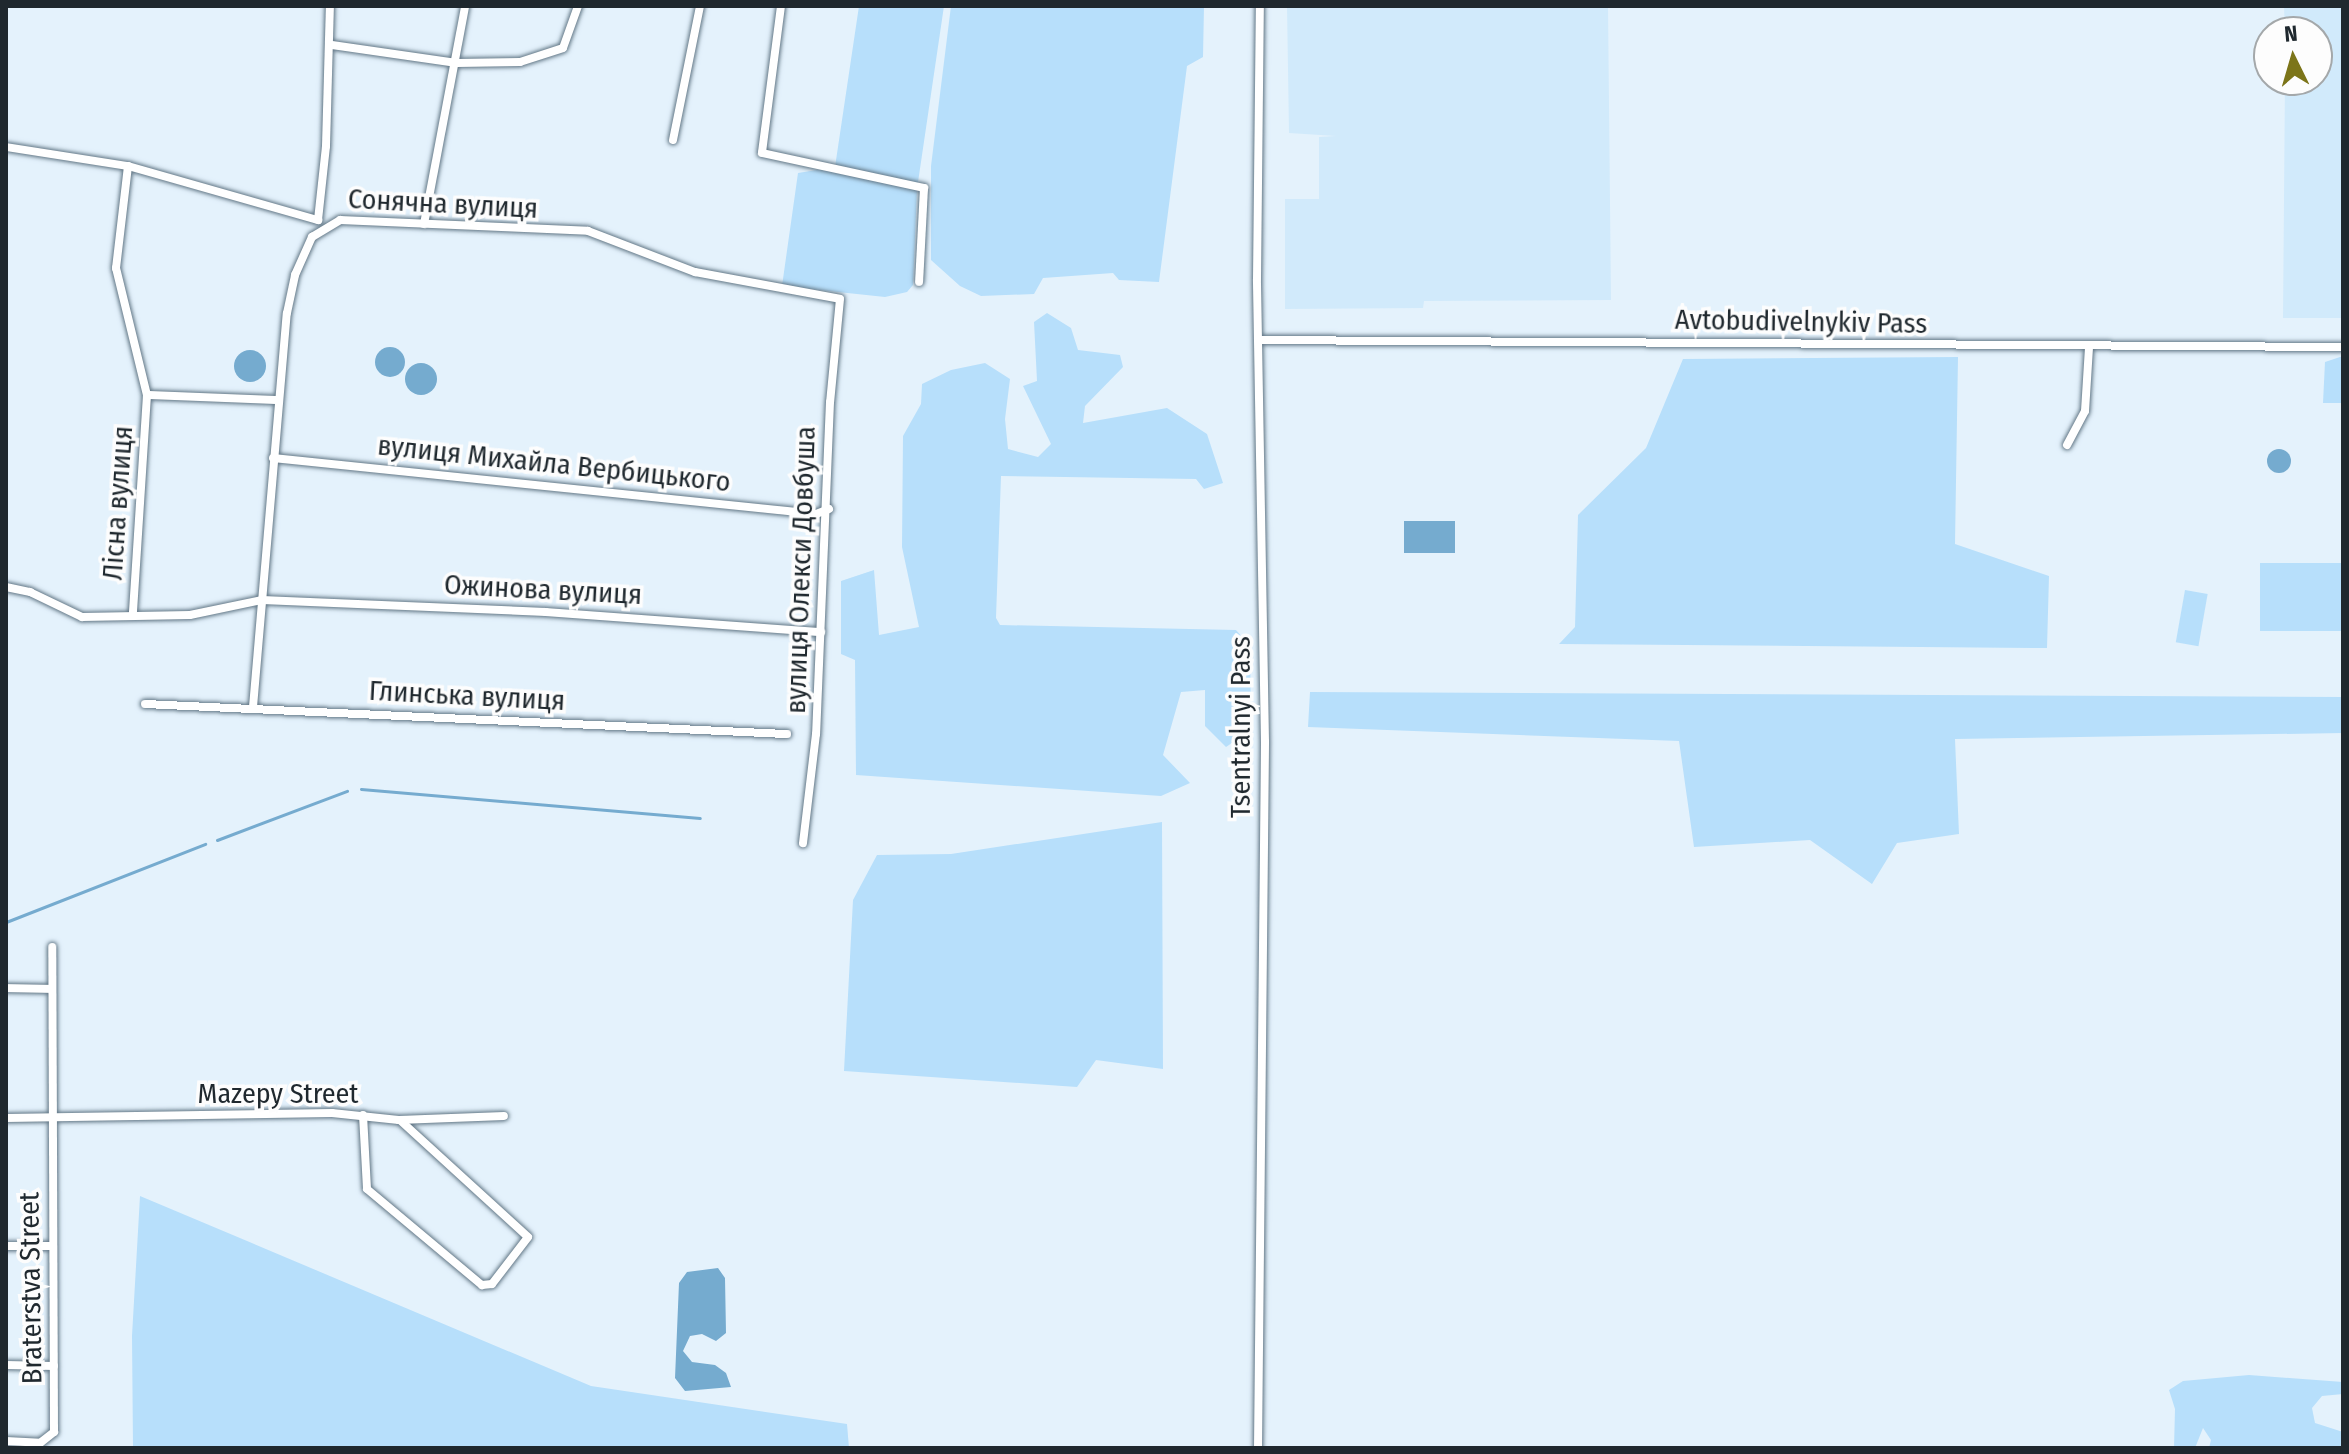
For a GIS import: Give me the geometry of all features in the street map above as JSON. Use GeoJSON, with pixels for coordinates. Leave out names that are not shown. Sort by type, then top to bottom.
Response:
{"type":"FeatureCollection","features":[{"type":"Feature","properties":{"kind":"street","name":"Сонячна вулиця"},"geometry":{"type":"LineString","coordinates":[[253,707],[278,400],[295,275],[320,223],[332,45],[330,6]]}},
{"type":"Feature","properties":{"kind":"street"},"geometry":{"type":"LineString","coordinates":[[424,224],[457,63],[465,6]]}},
{"type":"Feature","properties":{"kind":"street"},"geometry":{"type":"LineString","coordinates":[[332,45],[457,63],[547,57],[563,48],[578,6]]}},
{"type":"Feature","properties":{"kind":"street"},"geometry":{"type":"LineString","coordinates":[[673,140],[700,6]]}},
{"type":"Feature","properties":{"kind":"street"},"geometry":{"type":"LineString","coordinates":[[781,6],[762,153],[910,183],[924,194],[919,282]]}},
{"type":"Feature","properties":{"kind":"street","name":"Tsentralnyi Pass"},"geometry":{"type":"LineString","coordinates":[[1258,1448],[1265,742],[1258,340],[1260,6]]}},
{"type":"Feature","properties":{"kind":"street"},"geometry":{"type":"LineString","coordinates":[[6,147],[128,166],[320,223]]}},
{"type":"Feature","properties":{"kind":"street","name":"Лісна вулиця"},"geometry":{"type":"LineString","coordinates":[[128,166],[116,268],[147,395],[133,614]]}},
{"type":"Feature","properties":{"kind":"street","name":"Сонячна вулиця"},"geometry":{"type":"LineString","coordinates":[[320,223],[340,220],[588,231],[695,272],[840,299]]}},
{"type":"Feature","properties":{"kind":"street","name":"вулиця Олекси Довбуша"},"geometry":{"type":"LineString","coordinates":[[803,843],[816,734],[829,509],[830,402],[840,299]]}},
{"type":"Feature","properties":{"kind":"street","name":"Avtobudivelnykiv Pass"},"geometry":{"type":"LineString","coordinates":[[1258,340],[2343,347]]}},
{"type":"Feature","properties":{"kind":"street"},"geometry":{"type":"LineString","coordinates":[[2067,445],[2085,411],[2089,347]]}},
{"type":"Feature","properties":{"kind":"street","name":"Лісна вулиця"},"geometry":{"type":"LineString","coordinates":[[147,395],[278,400]]}},
{"type":"Feature","properties":{"kind":"street","name":"вулиця Михайла Вербицького"},"geometry":{"type":"LineString","coordinates":[[273,458],[816,514],[829,509]]}},
{"type":"Feature","properties":{"kind":"street"},"geometry":{"type":"LineString","coordinates":[[6,587],[82,617],[190,615],[262,600]]}},
{"type":"Feature","properties":{"kind":"street","name":"Ожинова вулиця"},"geometry":{"type":"LineString","coordinates":[[262,600],[589,614],[821,632]]}},
{"type":"Feature","properties":{"kind":"street","name":"Глинська вулиця"},"geometry":{"type":"LineString","coordinates":[[145,704],[787,734]]}},
{"type":"Feature","properties":{"kind":"street","name":"Braterstva Street"},"geometry":{"type":"LineString","coordinates":[[6,1441],[40,1443],[54,1432],[52,947]]}},
{"type":"Feature","properties":{"kind":"street"},"geometry":{"type":"LineString","coordinates":[[6,988],[52,989]]}},
{"type":"Feature","properties":{"kind":"street"},"geometry":{"type":"LineString","coordinates":[[363,1115],[367,1189],[482,1285],[492,1284],[528,1237],[399,1120]]}},
{"type":"Feature","properties":{"kind":"street","name":"Mazepy Street"},"geometry":{"type":"LineString","coordinates":[[6,1118],[363,1115],[399,1120],[504,1116]]}},
{"type":"Feature","properties":{"kind":"street"},"geometry":{"type":"LineString","coordinates":[[6,1246],[52,1246]]}},
{"type":"Feature","properties":{"kind":"street"},"geometry":{"type":"LineString","coordinates":[[6,1365],[54,1366]]}},
{"type":"Feature","properties":{"kind":"shaded area"},"geometry":{"type":"Polygon","coordinates":[[[859,6],[944,6],[917,189],[913,285],[907,292],[885,297],[782,286],[798,173],[835,167],[859,6]]]}},
{"type":"Feature","properties":{"kind":"shaded area"},"geometry":{"type":"Polygon","coordinates":[[[951,6],[1204,6],[1203,57],[1187,66],[1159,282],[1119,280],[1113,273],[1043,278],[1034,294],[981,296],[960,286],[931,260],[931,166],[951,6]]]}},
{"type":"Feature","properties":{"kind":"shaded area"},"geometry":{"type":"Polygon","coordinates":[[[1287,6],[1608,6],[1611,300],[1424,301],[1423,308],[1285,309],[1285,199],[1319,199],[1319,137],[1336,136],[1289,133],[1287,6]]]}},
{"type":"Feature","properties":{"kind":"shaded area"},"geometry":{"type":"Polygon","coordinates":[[[2284,6],[2343,6],[2343,318],[2283,318],[2285,96],[2333,96],[2333,16],[2284,16],[2284,6]]]}},
{"type":"Feature","properties":{"kind":"shaded area"},"geometry":{"type":"Polygon","coordinates":[[[1047,313],[1071,328],[1078,350],[1120,355],[1123,367],[1085,406],[1083,423],[1167,408],[1207,434],[1223,483],[1204,489],[1196,479],[1001,476],[996,618],[1000,625],[1236,630],[1250,646],[1251,730],[1226,747],[1205,726],[1205,690],[1181,692],[1163,755],[1190,783],[1161,796],[856,775],[855,660],[841,654],[841,581],[874,570],[879,635],[919,627],[902,547],[903,436],[921,404],[922,384],[951,370],[985,363],[1010,379],[1005,419],[1008,449],[1038,457],[1051,444],[1023,386],[1037,381],[1034,322],[1047,313]]]}},
{"type":"Feature","properties":{"kind":"shaded area"},"geometry":{"type":"Polygon","coordinates":[[[390,347],[401,351],[405,362],[401,373],[390,377],[379,373],[375,362],[379,351],[390,347]]]}},
{"type":"Feature","properties":{"kind":"shaded area"},"geometry":{"type":"Polygon","coordinates":[[[250,350],[261,355],[266,366],[261,377],[250,382],[239,377],[234,366],[239,355],[250,350]]]}},
{"type":"Feature","properties":{"kind":"shaded area"},"geometry":{"type":"Polygon","coordinates":[[[2343,356],[2343,403],[2323,403],[2325,362],[2343,356]]]}},
{"type":"Feature","properties":{"kind":"shaded area"},"geometry":{"type":"Polygon","coordinates":[[[1958,357],[1955,544],[2049,576],[2047,648],[1559,644],[1575,627],[1578,515],[1646,448],[1683,359],[1958,357]]]}},
{"type":"Feature","properties":{"kind":"shaded area"},"geometry":{"type":"Polygon","coordinates":[[[421,363],[432,368],[437,379],[432,390],[421,395],[410,390],[405,379],[410,368],[421,363]]]}},
{"type":"Feature","properties":{"kind":"shaded area"},"geometry":{"type":"Polygon","coordinates":[[[2279,449],[2288,452],[2291,461],[2288,470],[2279,473],[2270,470],[2267,461],[2270,452],[2279,449]]]}},
{"type":"Feature","properties":{"kind":"shaded area"},"geometry":{"type":"Polygon","coordinates":[[[1404,521],[1455,521],[1455,553],[1404,553],[1404,521]]]}},
{"type":"Feature","properties":{"kind":"shaded area"},"geometry":{"type":"Polygon","coordinates":[[[2260,563],[2343,563],[2343,631],[2260,631],[2260,563]]]}},
{"type":"Feature","properties":{"kind":"shaded area"},"geometry":{"type":"Polygon","coordinates":[[[2185,590],[2208,594],[2198,646],[2176,642],[2185,590]]]}},
{"type":"Feature","properties":{"kind":"shaded area"},"geometry":{"type":"Polygon","coordinates":[[[1310,692],[2343,697],[2343,733],[1955,739],[1959,834],[1897,843],[1872,884],[1810,840],[1694,847],[1679,741],[1308,727],[1310,692]]]}},
{"type":"Feature","properties":{"kind":"shaded area"},"geometry":{"type":"Polygon","coordinates":[[[1162,822],[1163,1069],[1096,1060],[1077,1087],[844,1071],[853,900],[877,855],[951,854],[1162,822]]]}},
{"type":"Feature","properties":{"kind":"shaded area"},"geometry":{"type":"Polygon","coordinates":[[[140,1196],[591,1386],[847,1424],[849,1448],[133,1448],[132,1336],[140,1196]]]}},
{"type":"Feature","properties":{"kind":"shaded area"},"geometry":{"type":"Polygon","coordinates":[[[718,1268],[725,1278],[726,1333],[716,1341],[702,1334],[690,1336],[683,1351],[692,1362],[715,1365],[726,1373],[731,1387],[685,1391],[675,1378],[679,1283],[687,1272],[718,1268]]]}},
{"type":"Feature","properties":{"kind":"shaded area"},"geometry":{"type":"Polygon","coordinates":[[[2249,1375],[2343,1382],[2343,1394],[2322,1396],[2312,1408],[2315,1423],[2343,1432],[2343,1448],[2209,1448],[2211,1440],[2203,1428],[2195,1448],[2174,1448],[2175,1409],[2169,1390],[2183,1381],[2249,1375]]]}},
{"type":"Feature","properties":{"kind":"waterway"},"geometry":{"type":"LineString","coordinates":[[361,789],[700,818]]}},
{"type":"Feature","properties":{"kind":"waterway"},"geometry":{"type":"LineString","coordinates":[[217,840],[347,791]]}},
{"type":"Feature","properties":{"kind":"waterway"},"geometry":{"type":"LineString","coordinates":[[6,922],[205,844]]}}]}
